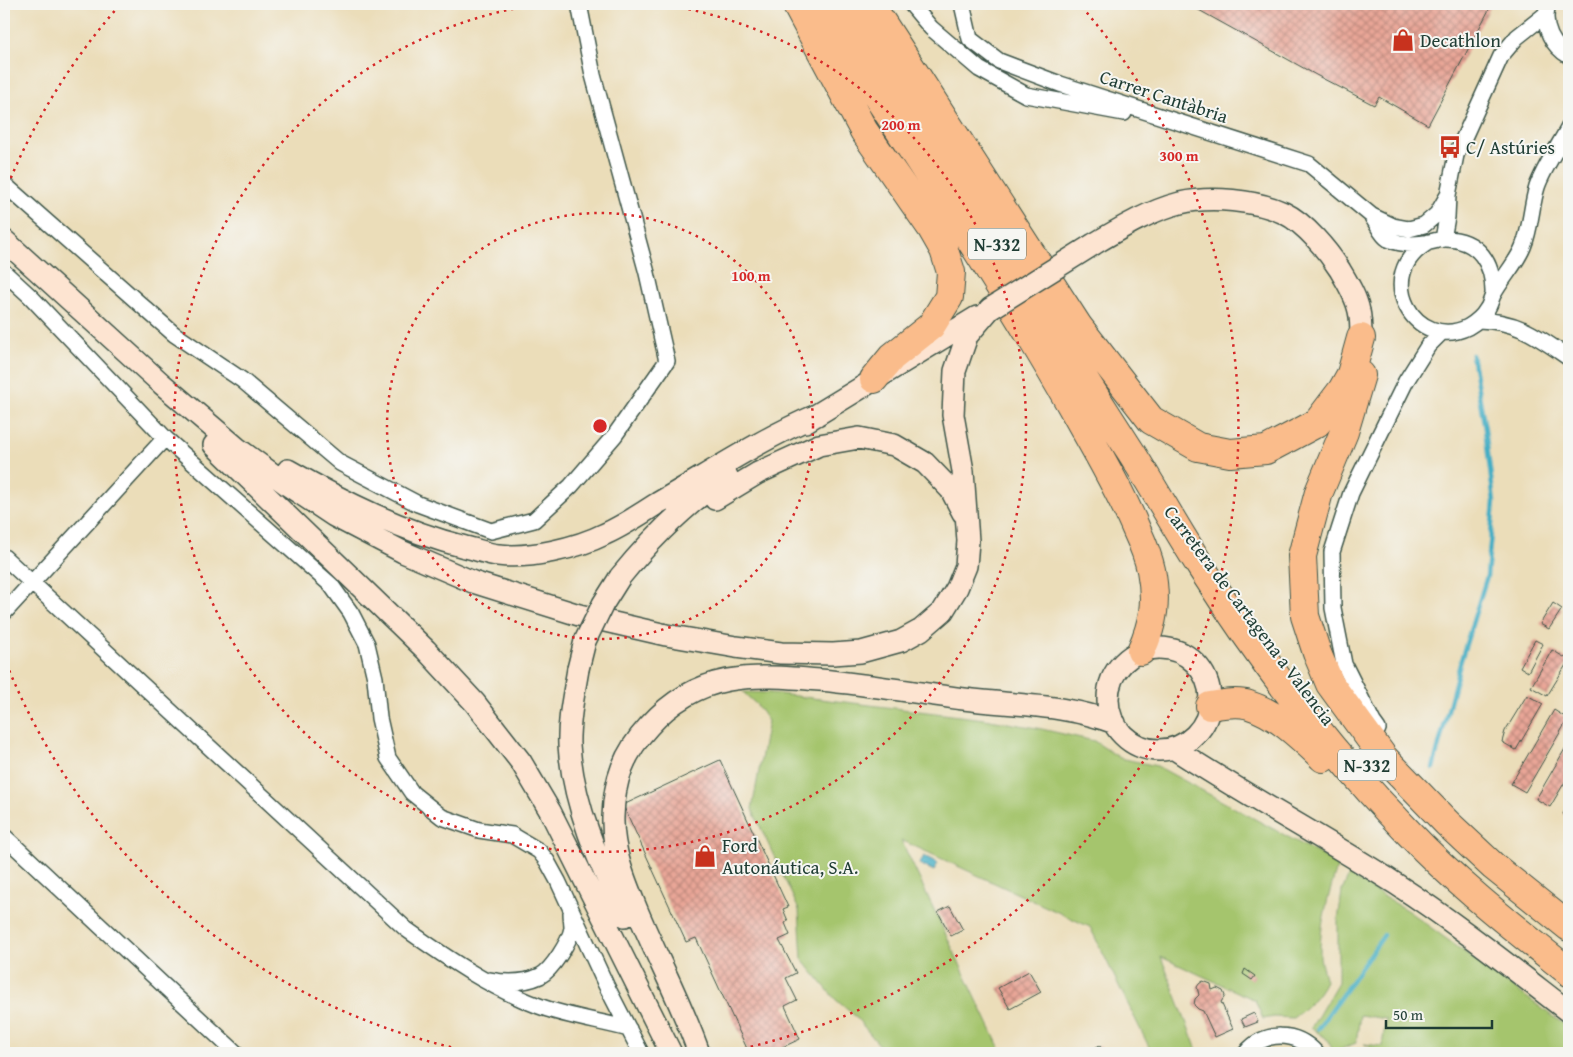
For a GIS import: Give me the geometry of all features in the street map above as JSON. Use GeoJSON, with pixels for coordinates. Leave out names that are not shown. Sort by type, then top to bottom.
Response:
{"type":"FeatureCollection","features":[{"type":"Feature","properties":{"kind":"highway"},"geometry":{"type":"LineString","coordinates":[[796,4],[864,131],[932,228],[944,250],[950,272],[949,296],[931,326],[892,357],[874,379]]}},
{"type":"Feature","properties":{"kind":"highway"},"geometry":{"type":"LineString","coordinates":[[817,4],[1038,347],[1114,482],[1136,528],[1151,570],[1155,596],[1154,617],[1141,651]]}},
{"type":"Feature","properties":{"kind":"highway","name":"Carretera de Cartagena a Valencia"},"geometry":{"type":"LineString","coordinates":[[845,4],[1151,484],[1206,574],[1265,661],[1308,719],[1408,832],[1455,878],[1569,972]]}},
{"type":"Feature","properties":{"kind":"highway"},"geometry":{"type":"LineString","coordinates":[[870,4],[1078,326],[1151,420],[1198,448],[1230,453],[1266,450],[1317,423],[1342,390],[1351,374],[1361,338]]}},
{"type":"Feature","properties":{"kind":"highway"},"geometry":{"type":"LineString","coordinates":[[1361,338],[1362,369],[1344,432],[1319,492],[1302,556],[1305,616],[1317,653],[1330,684],[1384,758],[1446,823],[1493,866],[1569,927]]}},
{"type":"Feature","properties":{"kind":"highway","name":"Carretera de Cartagena a Valencia"},"geometry":{"type":"LineString","coordinates":[[1151,484],[1273,650],[1353,751],[1414,814],[1465,862],[1569,949]]}},
{"type":"Feature","properties":{"kind":"highway"},"geometry":{"type":"LineString","coordinates":[[1210,706],[1248,704],[1276,718],[1304,740],[1406,841],[1455,878]]}},
{"type":"Feature","properties":{"kind":"main road"},"geometry":{"type":"LineString","coordinates":[[692,1053],[604,872],[578,799],[572,773],[569,744],[570,713],[585,641],[603,604],[620,577],[642,550],[716,484],[817,415],[1122,227],[1153,212],[1180,203],[1214,198],[1250,203],[1285,213],[1313,234],[1337,265],[1349,286],[1359,311],[1361,338]]}},
{"type":"Feature","properties":{"kind":"main road"},"geometry":{"type":"LineString","coordinates":[[4,240],[162,384],[237,448],[334,516],[403,552],[473,582],[579,616],[674,636],[781,653],[833,654],[861,652],[902,641],[922,630],[942,611],[957,588],[966,566],[968,541],[963,471],[953,415],[955,371],[967,336],[990,309]]}},
{"type":"Feature","properties":{"kind":"main road"},"geometry":{"type":"LineString","coordinates":[[56,288],[122,333],[235,431],[285,468],[334,496],[397,525],[443,541],[499,555],[540,554],[575,545],[606,534],[753,447],[789,427],[817,415]]}},
{"type":"Feature","properties":{"kind":"main road"},"geometry":{"type":"LineString","coordinates":[[56,288],[101,337],[426,650],[475,703],[521,762],[550,811],[671,1053]]}},
{"type":"Feature","properties":{"kind":"main road"},"geometry":{"type":"LineString","coordinates":[[662,531],[758,473],[819,446],[859,438],[894,445],[925,463],[951,490],[967,520]]}},
{"type":"Feature","properties":{"kind":"main road"},"geometry":{"type":"LineString","coordinates":[[579,616],[634,639],[679,650],[853,683],[952,698],[1034,705],[1080,712],[1115,724]]}},
{"type":"Feature","properties":{"kind":"main road"},"geometry":{"type":"LineString","coordinates":[[1152,648],[1165,648],[1181,652],[1192,659],[1201,669],[1208,684],[1210,706],[1206,720],[1198,733],[1186,742],[1173,748],[1156,750],[1140,746],[1125,737],[1115,724],[1108,702],[1110,686],[1115,673],[1122,663],[1141,651],[1152,648]]}},
{"type":"Feature","properties":{"kind":"main road"},"geometry":{"type":"LineString","coordinates":[[699,1053],[693,1034],[648,937],[622,875],[615,843],[613,819],[614,793],[623,764],[634,742],[668,706],[688,693],[716,683],[742,677],[769,676],[853,683]]}},
{"type":"Feature","properties":{"kind":"main road"},"geometry":{"type":"LineString","coordinates":[[1173,748],[1225,782],[1412,895],[1569,1012]]}},
{"type":"Feature","properties":{"kind":"street"},"geometry":{"type":"LineString","coordinates":[[4,184],[174,334],[242,380],[340,463],[418,504],[491,531],[534,520],[571,486],[615,435],[668,360],[647,273],[592,75],[579,4]]}},
{"type":"Feature","properties":{"kind":"street"},"geometry":{"type":"LineString","coordinates":[[910,4],[931,28],[979,70],[1026,95],[1190,126]]}},
{"type":"Feature","properties":{"kind":"street","name":"Carrer Cantàbria"},"geometry":{"type":"LineString","coordinates":[[962,4],[970,39],[999,61],[1060,84],[1309,164],[1372,216]]}},
{"type":"Feature","properties":{"kind":"street"},"geometry":{"type":"LineString","coordinates":[[1546,7],[1546,25],[1550,37],[1569,56]]}},
{"type":"Feature","properties":{"kind":"street"},"geometry":{"type":"LineString","coordinates":[[1546,7],[1501,56],[1456,155],[1448,195],[1447,217],[1436,240],[1412,254],[1404,266],[1401,280],[1402,295],[1407,308],[1416,320],[1428,328],[1442,332],[1455,331],[1467,327],[1478,320],[1487,309],[1493,295],[1523,246],[1538,186],[1569,127]]}},
{"type":"Feature","properties":{"kind":"street"},"geometry":{"type":"LineString","coordinates":[[1372,216],[1393,226],[1408,229],[1424,225],[1437,214],[1448,195]]}},
{"type":"Feature","properties":{"kind":"street"},"geometry":{"type":"LineString","coordinates":[[1372,216],[1386,238],[1404,244],[1436,240],[1457,240],[1471,245],[1482,254],[1490,266],[1493,295]]}},
{"type":"Feature","properties":{"kind":"street"},"geometry":{"type":"LineString","coordinates":[[4,272],[165,438],[330,585],[351,613],[367,644],[376,678],[379,718],[388,758],[412,793],[442,817],[479,830],[512,835],[538,851],[547,861],[641,1053]]}},
{"type":"Feature","properties":{"kind":"street"},"geometry":{"type":"LineString","coordinates":[[1478,320],[1496,321],[1533,333],[1569,358]]}},
{"type":"Feature","properties":{"kind":"street"},"geometry":{"type":"LineString","coordinates":[[1442,332],[1428,346],[1406,381],[1351,493],[1332,552],[1333,608],[1344,664],[1373,722],[1420,782],[1510,869],[1543,908]]}},
{"type":"Feature","properties":{"kind":"street"},"geometry":{"type":"LineString","coordinates":[[4,613],[165,438]]}},
{"type":"Feature","properties":{"kind":"street"},"geometry":{"type":"LineString","coordinates":[[4,557],[406,929],[448,958],[513,996],[541,1007],[629,1029]]}},
{"type":"Feature","properties":{"kind":"street"},"geometry":{"type":"LineString","coordinates":[[4,836],[236,1053]]}},
{"type":"Feature","properties":{"kind":"street"},"geometry":{"type":"LineString","coordinates":[[482,978],[503,982],[520,981],[541,976],[562,950],[572,929],[570,910]]}},
{"type":"Feature","properties":{"kind":"street"},"geometry":{"type":"LineString","coordinates":[[1236,1053],[1249,1050],[1258,1042],[1270,1037],[1286,1036],[1302,1041],[1316,1053]]}},
{"type":"Feature","properties":{"kind":"green space"},"geometry":{"type":"Polygon","coordinates":[[[743,692],[771,693],[984,719],[1037,728],[1094,741],[1120,758],[1157,766],[1338,864],[1325,910],[1321,934],[1320,957],[1326,981],[1312,1001],[1293,1018],[1274,1017],[1263,1019],[1255,1000],[1161,957],[1197,1050],[1191,1053],[1152,1053],[1090,927],[901,840],[1002,1053],[886,1053],[855,1016],[835,999],[802,959],[799,910],[752,809],[768,721],[757,705],[743,692]]]}},
{"type":"Feature","properties":{"kind":"green space"},"geometry":{"type":"Polygon","coordinates":[[[1349,875],[1408,911],[1569,1028],[1569,1053],[1380,1053],[1364,1044],[1382,1046],[1386,1019],[1360,1015],[1356,1043],[1334,1052],[1326,1038],[1311,1028],[1338,982],[1338,921],[1342,891],[1349,875]]]}},
{"type":"Feature","properties":{"kind":"water"},"geometry":{"type":"Polygon","coordinates":[[[924,856],[938,863],[934,871],[919,864],[924,856]]]}},
{"type":"Feature","properties":{"kind":"building","name":"Decathlon"},"geometry":{"type":"Polygon","coordinates":[[[1188,4],[1472,4],[1476,6],[1477,4],[1492,4],[1428,125],[1379,97],[1374,105],[1188,4]]]}},
{"type":"Feature","properties":{"kind":"building"},"geometry":{"type":"Polygon","coordinates":[[[1553,603],[1562,609],[1549,629],[1540,624],[1553,603]]]}},
{"type":"Feature","properties":{"kind":"building"},"geometry":{"type":"Polygon","coordinates":[[[1535,640],[1543,644],[1528,672],[1520,667],[1535,640]]]}},
{"type":"Feature","properties":{"kind":"building"},"geometry":{"type":"Polygon","coordinates":[[[1552,650],[1569,660],[1547,696],[1531,687],[1552,650]]]}},
{"type":"Feature","properties":{"kind":"building"},"geometry":{"type":"Polygon","coordinates":[[[1527,695],[1543,704],[1516,750],[1502,742],[1505,731],[1527,695]]]}},
{"type":"Feature","properties":{"kind":"building"},"geometry":{"type":"Polygon","coordinates":[[[1554,710],[1568,719],[1525,792],[1511,784],[1554,710]]]}},
{"type":"Feature","properties":{"kind":"building"},"geometry":{"type":"Polygon","coordinates":[[[1569,742],[1569,775],[1550,807],[1536,799],[1569,742]]]}},
{"type":"Feature","properties":{"kind":"building","name":"Ford Autonáutica, S.A."},"geometry":{"type":"Polygon","coordinates":[[[720,760],[788,907],[783,909],[788,921],[785,923],[790,935],[779,940],[796,973],[786,978],[797,1000],[785,1006],[800,1039],[770,1053],[749,1053],[696,938],[686,942],[623,805],[720,760]]]}},
{"type":"Feature","properties":{"kind":"building"},"geometry":{"type":"Polygon","coordinates":[[[1569,803],[1569,818],[1563,814],[1569,803]]]}},
{"type":"Feature","properties":{"kind":"building"},"geometry":{"type":"Polygon","coordinates":[[[950,906],[963,930],[951,936],[938,912],[950,906]]]}},
{"type":"Feature","properties":{"kind":"building"},"geometry":{"type":"Polygon","coordinates":[[[1245,969],[1255,976],[1252,980],[1243,974],[1245,969]]]}},
{"type":"Feature","properties":{"kind":"building"},"geometry":{"type":"Polygon","coordinates":[[[1029,971],[1041,992],[1010,1009],[998,988],[1029,971]]]}},
{"type":"Feature","properties":{"kind":"building"},"geometry":{"type":"Polygon","coordinates":[[[1203,981],[1211,984],[1212,990],[1217,988],[1223,991],[1225,996],[1221,1002],[1233,1029],[1215,1037],[1203,1011],[1194,1005],[1195,999],[1199,995],[1197,987],[1203,981]]]}},
{"type":"Feature","properties":{"kind":"building"},"geometry":{"type":"Polygon","coordinates":[[[1254,1013],[1258,1022],[1245,1027],[1241,1019],[1254,1013]]]}},
{"type":"Feature","properties":{"kind":"building"},"geometry":{"type":"Polygon","coordinates":[[[1100,1046],[1104,1053],[1085,1053],[1100,1046]]]}},
{"type":"Feature","properties":{"kind":"waterway"},"geometry":{"type":"LineString","coordinates":[[1433,768],[1461,660],[1487,576],[1494,502],[1485,429],[1472,355]]}},
{"type":"Feature","properties":{"kind":"waterway"},"geometry":{"type":"LineString","coordinates":[[1318,1029],[1384,935]]}},
{"type":"Feature","properties":{"kind":"place","name":"Decathlon"},"geometry":{"type":"Point","coordinates":[1403,40]}},
{"type":"Feature","properties":{"kind":"place","name":"C/ Astúries"},"geometry":{"type":"Point","coordinates":[1450,147]}},
{"type":"Feature","properties":{"kind":"place","name":"Ford Autonáutica, S.A."},"geometry":{"type":"Point","coordinates":[705,856]}}]}
